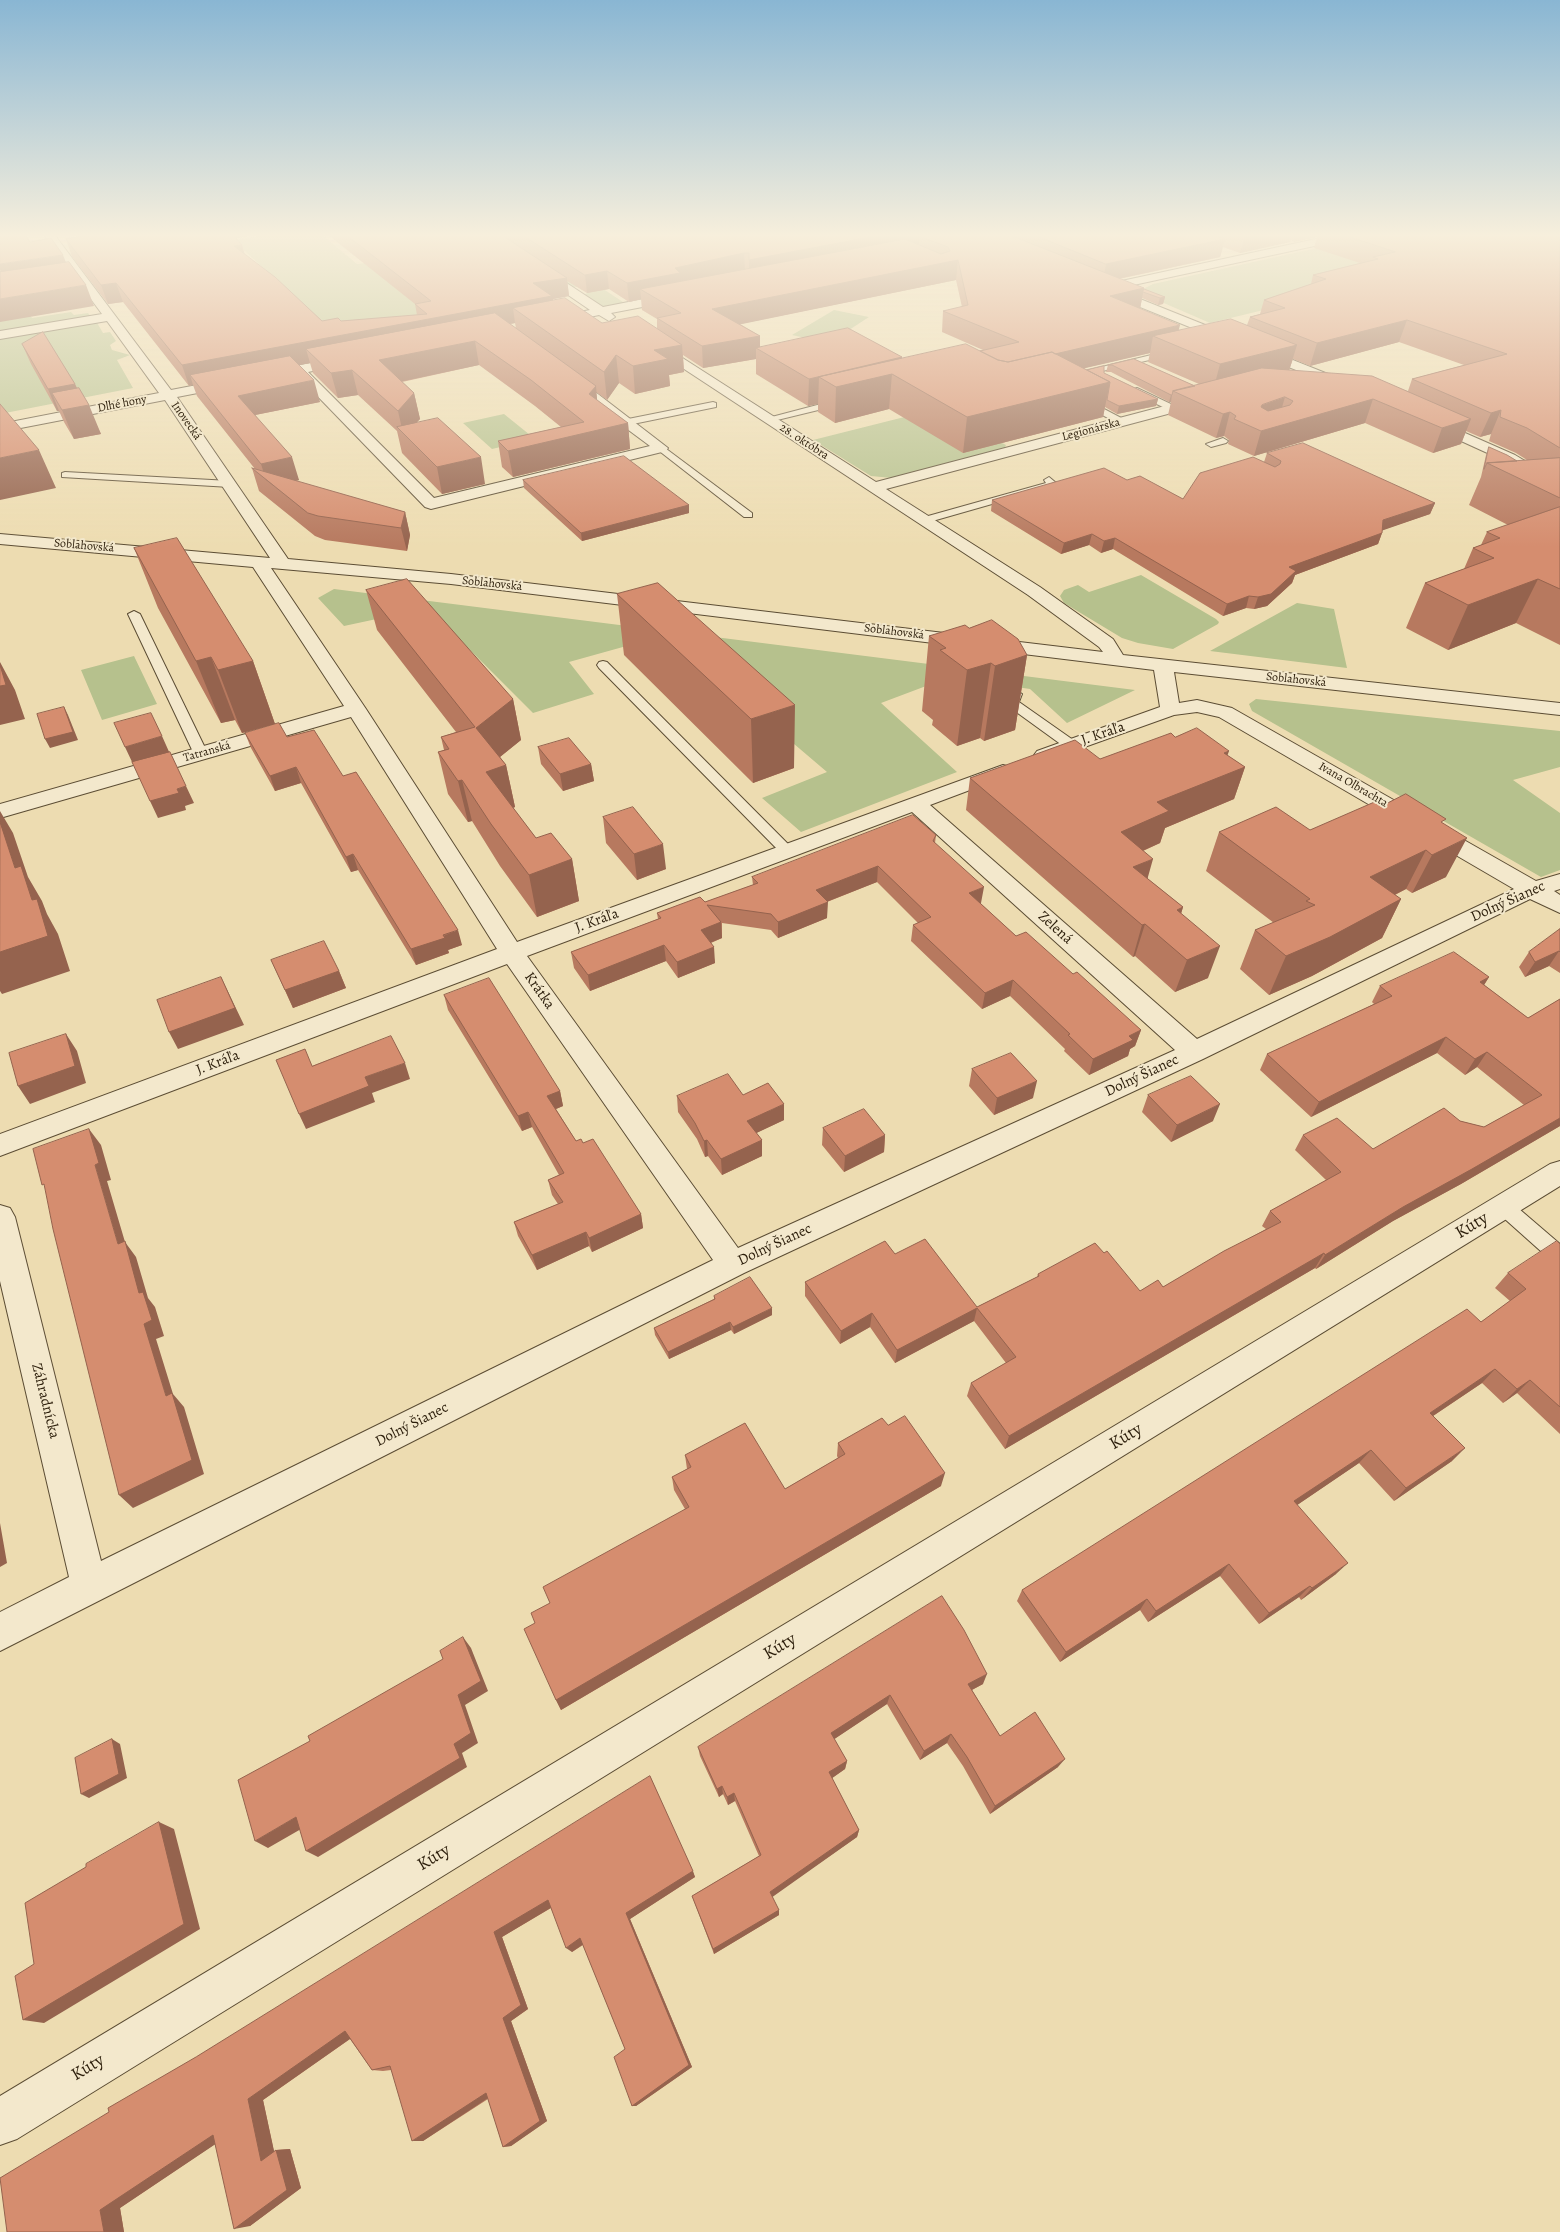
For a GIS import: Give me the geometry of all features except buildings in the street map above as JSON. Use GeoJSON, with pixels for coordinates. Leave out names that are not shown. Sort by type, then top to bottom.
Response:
{"type":"FeatureCollection","features":[{"type":"Feature","properties":{"kind":"street","name":"Inovecká"},"geometry":{"type":"LineString","coordinates":[[124,338],[168,395],[282,563]]}},
{"type":"Feature","properties":{"kind":"street","name":"28. októbra"},"geometry":{"type":"LineString","coordinates":[[643,338],[1034,591],[1106,643],[1117,659]]}},
{"type":"Feature","properties":{"kind":"street"},"geometry":{"type":"LineString","coordinates":[[1226,338],[1357,390]]}},
{"type":"Feature","properties":{"kind":"street","name":"Dlhé hony"},"geometry":{"type":"LineString","coordinates":[[0,428],[358,358]]}},
{"type":"Feature","properties":{"kind":"street"},"geometry":{"type":"LineString","coordinates":[[299,370],[431,504],[661,448]]}},
{"type":"Feature","properties":{"kind":"street"},"geometry":{"type":"LineString","coordinates":[[1283,378],[1308,372]]}},
{"type":"Feature","properties":{"kind":"street"},"geometry":{"type":"LineString","coordinates":[[579,387],[661,448]]}},
{"type":"Feature","properties":{"kind":"street","name":"Legionárska"},"geometry":{"type":"LineString","coordinates":[[875,487],[1215,397]]}},
{"type":"Feature","properties":{"kind":"street"},"geometry":{"type":"LineString","coordinates":[[1419,416],[1510,458],[1560,489]]}},
{"type":"Feature","properties":{"kind":"street","name":"Soblahovská"},"geometry":{"type":"LineString","coordinates":[[0,539],[451,579],[1163,664],[1222,691],[1560,709]]}},
{"type":"Feature","properties":{"kind":"street"},"geometry":{"type":"LineString","coordinates":[[258,561],[356,709]]}},
{"type":"Feature","properties":{"kind":"street"},"geometry":{"type":"LineString","coordinates":[[1163,664],[1170,710]]}},
{"type":"Feature","properties":{"kind":"street","name":"Ivana Olbrachta"},"geometry":{"type":"LineString","coordinates":[[1197,706],[1222,691],[1560,905]]}},
{"type":"Feature","properties":{"kind":"street","name":"J. Kráľa"},"geometry":{"type":"LineString","coordinates":[[0,1145],[1071,745],[1170,710],[1197,706]]}},
{"type":"Feature","properties":{"kind":"street","name":"Tatranská"},"geometry":{"type":"LineString","coordinates":[[0,812],[356,709]]}},
{"type":"Feature","properties":{"kind":"street","name":"Krátka"},"geometry":{"type":"LineString","coordinates":[[356,709],[512,953],[732,1264]]}},
{"type":"Feature","properties":{"kind":"street","name":"Zelená"},"geometry":{"type":"LineString","coordinates":[[916,804],[1194,1052]]}},
{"type":"Feature","properties":{"kind":"street","name":"Dolný Šianec"},"geometry":{"type":"LineString","coordinates":[[0,1632],[732,1264],[1194,1052],[1532,889],[1560,881]]}},
{"type":"Feature","properties":{"kind":"street","name":"Kúty"},"geometry":{"type":"LineString","coordinates":[[0,2122],[1560,1172]]}},
{"type":"Feature","properties":{"kind":"street","name":"Záhradnícka"},"geometry":{"type":"LineString","coordinates":[[0,1217],[90,1586]]}},
{"type":"Feature","properties":{"kind":"lane"},"geometry":{"type":"LineString","coordinates":[[1076,375],[1181,350]]}},
{"type":"Feature","properties":{"kind":"lane"},"geometry":{"type":"LineString","coordinates":[[1134,361],[1152,369]]}},
{"type":"Feature","properties":{"kind":"lane"},"geometry":{"type":"LineString","coordinates":[[1131,388],[1172,408]]}},
{"type":"Feature","properties":{"kind":"lane"},"geometry":{"type":"LineString","coordinates":[[1197,389],[1215,397]]}},
{"type":"Feature","properties":{"kind":"lane"},"geometry":{"type":"LineString","coordinates":[[1080,399],[1122,422]]}},
{"type":"Feature","properties":{"kind":"lane"},"geometry":{"type":"LineString","coordinates":[[769,419],[850,400]]}},
{"type":"Feature","properties":{"kind":"lane"},"geometry":{"type":"LineString","coordinates":[[628,422],[713,405]]}},
{"type":"Feature","properties":{"kind":"lane"},"geometry":{"type":"LineString","coordinates":[[1211,444],[1223,441]]}},
{"type":"Feature","properties":{"kind":"lane"},"geometry":{"type":"LineString","coordinates":[[661,448],[748,515]]}},
{"type":"Feature","properties":{"kind":"lane"},"geometry":{"type":"LineString","coordinates":[[65,475],[230,484]]}},
{"type":"Feature","properties":{"kind":"lane"},"geometry":{"type":"LineString","coordinates":[[925,520],[1052,484],[1049,480]]}},
{"type":"Feature","properties":{"kind":"lane"},"geometry":{"type":"LineString","coordinates":[[134,614],[201,754]]}},
{"type":"Feature","properties":{"kind":"lane"},"geometry":{"type":"LineString","coordinates":[[603,665],[787,851]]}},
{"type":"Feature","properties":{"kind":"lane"},"geometry":{"type":"LineString","coordinates":[[1016,694],[1012,704],[1071,745]]}},
{"type":"Feature","properties":{"kind":"lane"},"geometry":{"type":"LineString","coordinates":[[1504,1207],[1560,1256]]}},
{"type":"Feature","properties":{"kind":"green space"},"geometry":{"type":"Polygon","coordinates":[[[0,338],[114,338],[116,341],[110,345],[112,350],[130,355],[117,360],[133,388],[0,414],[0,338]]]}},
{"type":"Feature","properties":{"kind":"green space"},"geometry":{"type":"Polygon","coordinates":[[[298,338],[376,338],[301,352],[298,338]]]}},
{"type":"Feature","properties":{"kind":"green space"},"geometry":{"type":"Polygon","coordinates":[[[807,338],[836,338],[829,343],[807,338]]]}},
{"type":"Feature","properties":{"kind":"green space"},"geometry":{"type":"Polygon","coordinates":[[[976,399],[1002,443],[1006,445],[1004,449],[892,478],[871,476],[813,440],[976,399]]]}},
{"type":"Feature","properties":{"kind":"green space"},"geometry":{"type":"Polygon","coordinates":[[[504,414],[535,439],[492,449],[463,423],[504,414]]]}},
{"type":"Feature","properties":{"kind":"green space"},"geometry":{"type":"Polygon","coordinates":[[[1141,575],[1216,619],[1219,622],[1218,624],[1173,649],[1138,643],[1122,638],[1064,603],[1060,596],[1064,590],[1078,585],[1089,592],[1141,575]]]}},
{"type":"Feature","properties":{"kind":"green space"},"geometry":{"type":"Polygon","coordinates":[[[334,589],[1135,690],[1067,723],[1030,689],[950,677],[881,703],[957,772],[801,832],[762,798],[827,772],[666,635],[569,662],[594,694],[533,713],[428,608],[344,626],[318,598],[334,589]]]}},
{"type":"Feature","properties":{"kind":"green space"},"geometry":{"type":"Polygon","coordinates":[[[1297,603],[1334,609],[1347,668],[1210,651],[1297,603]]]}},
{"type":"Feature","properties":{"kind":"green space"},"geometry":{"type":"Polygon","coordinates":[[[134,656],[157,704],[102,720],[81,670],[134,656]]]}},
{"type":"Feature","properties":{"kind":"green space"},"geometry":{"type":"Polygon","coordinates":[[[1256,699],[1560,731],[1560,767],[1513,780],[1560,813],[1560,870],[1541,877],[1252,711],[1249,704],[1256,699]]]}}]}
